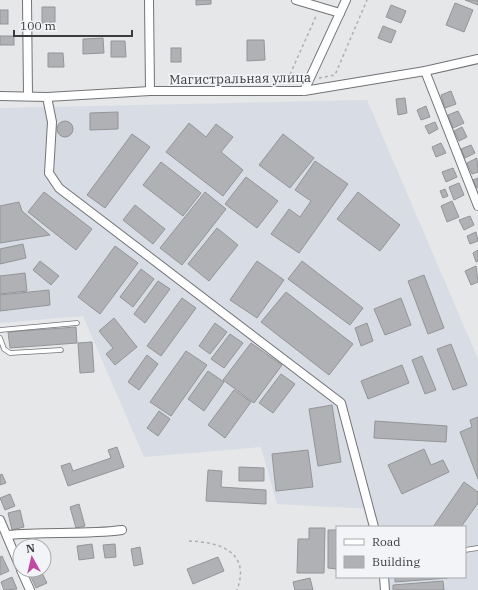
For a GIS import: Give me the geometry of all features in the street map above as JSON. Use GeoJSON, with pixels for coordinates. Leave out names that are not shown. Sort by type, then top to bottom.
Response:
{"type":"FeatureCollection","features":[{"type":"Feature","properties":{"kind":"street"},"geometry":{"type":"LineString","coordinates":[[27,0],[28,96]]}},
{"type":"Feature","properties":{"kind":"street"},"geometry":{"type":"LineString","coordinates":[[149,0],[150,91]]}},
{"type":"Feature","properties":{"kind":"street"},"geometry":{"type":"LineString","coordinates":[[296,0],[340,13]]}},
{"type":"Feature","properties":{"kind":"street"},"geometry":{"type":"LineString","coordinates":[[304,91],[346,0]]}},
{"type":"Feature","properties":{"kind":"street","name":"Магистральная улица"},"geometry":{"type":"LineString","coordinates":[[0,96],[47,97],[150,91],[304,91],[425,71],[478,59]]}},
{"type":"Feature","properties":{"kind":"street"},"geometry":{"type":"LineString","coordinates":[[425,71],[478,206]]}},
{"type":"Feature","properties":{"kind":"street"},"geometry":{"type":"LineString","coordinates":[[47,97],[52,122],[50,173],[59,188],[341,403],[374,526]]}},
{"type":"Feature","properties":{"kind":"street"},"geometry":{"type":"LineString","coordinates":[[0,520],[12,547]]}},
{"type":"Feature","properties":{"kind":"street"},"geometry":{"type":"LineString","coordinates":[[7,535],[35,532],[96,533],[122,530]]}},
{"type":"Feature","properties":{"kind":"street"},"geometry":{"type":"LineString","coordinates":[[25,578],[30,590]]}},
{"type":"Feature","properties":{"kind":"street"},"geometry":{"type":"LineString","coordinates":[[384,578],[385,590]]}},
{"type":"Feature","properties":{"kind":"lane"},"geometry":{"type":"LineString","coordinates":[[0,330],[77,323]]}},
{"type":"Feature","properties":{"kind":"lane"},"geometry":{"type":"LineString","coordinates":[[0,338],[4,349],[10,353],[61,350]]}},
{"type":"Feature","properties":{"kind":"lane"},"geometry":{"type":"LineString","coordinates":[[466,550],[478,548]]}},
{"type":"Feature","properties":{"kind":"path"},"geometry":{"type":"LineString","coordinates":[[335,75],[367,0]]}},
{"type":"Feature","properties":{"kind":"path"},"geometry":{"type":"LineString","coordinates":[[288,79],[320,7]]}},
{"type":"Feature","properties":{"kind":"path"},"geometry":{"type":"LineString","coordinates":[[188,541],[217,544],[233,553],[238,561],[240,577],[237,590]]}},
{"type":"Feature","properties":{"kind":"shaded area"},"geometry":{"type":"Polygon","coordinates":[[[367,100],[478,359],[478,590],[382,590],[380,578],[466,578],[466,526],[375,526],[373,509],[277,504],[261,447],[144,457],[83,316],[0,323],[0,108],[367,100]]]}},
{"type":"Feature","properties":{"kind":"building"},"geometry":{"type":"Polygon","coordinates":[[[196,0],[211,0],[211,4],[196,5],[196,0]]]}},
{"type":"Feature","properties":{"kind":"building"},"geometry":{"type":"Polygon","coordinates":[[[465,0],[478,0],[478,5],[465,0]]]}},
{"type":"Feature","properties":{"kind":"building"},"geometry":{"type":"Polygon","coordinates":[[[455,3],[473,10],[464,32],[446,25],[455,3]]]}},
{"type":"Feature","properties":{"kind":"building"},"geometry":{"type":"Polygon","coordinates":[[[391,5],[406,11],[401,23],[386,17],[391,5]]]}},
{"type":"Feature","properties":{"kind":"building"},"geometry":{"type":"Polygon","coordinates":[[[42,7],[55,7],[55,22],[42,23],[42,7]]]}},
{"type":"Feature","properties":{"kind":"building"},"geometry":{"type":"Polygon","coordinates":[[[0,10],[8,10],[8,24],[0,24],[0,10]]]}},
{"type":"Feature","properties":{"kind":"building"},"geometry":{"type":"Polygon","coordinates":[[[383,26],[396,31],[391,43],[378,38],[383,26]]]}},
{"type":"Feature","properties":{"kind":"building"},"geometry":{"type":"Polygon","coordinates":[[[0,36],[14,36],[14,45],[0,45],[0,36]]]}},
{"type":"Feature","properties":{"kind":"building"},"geometry":{"type":"Polygon","coordinates":[[[103,38],[104,53],[83,54],[83,39],[103,38]]]}},
{"type":"Feature","properties":{"kind":"building"},"geometry":{"type":"Polygon","coordinates":[[[247,40],[264,40],[265,60],[247,61],[247,40]]]}},
{"type":"Feature","properties":{"kind":"building"},"geometry":{"type":"Polygon","coordinates":[[[111,41],[125,41],[126,57],[111,57],[111,41]]]}},
{"type":"Feature","properties":{"kind":"building"},"geometry":{"type":"Polygon","coordinates":[[[171,48],[181,48],[181,62],[171,62],[171,48]]]}},
{"type":"Feature","properties":{"kind":"building"},"geometry":{"type":"Polygon","coordinates":[[[48,53],[63,53],[64,67],[48,67],[48,53]]]}},
{"type":"Feature","properties":{"kind":"building"},"geometry":{"type":"Polygon","coordinates":[[[451,91],[456,104],[445,108],[441,95],[451,91]]]}},
{"type":"Feature","properties":{"kind":"building"},"geometry":{"type":"Polygon","coordinates":[[[405,98],[407,113],[398,115],[396,99],[405,98]]]}},
{"type":"Feature","properties":{"kind":"building"},"geometry":{"type":"Polygon","coordinates":[[[426,106],[430,117],[421,120],[417,110],[426,106]]]}},
{"type":"Feature","properties":{"kind":"building"},"geometry":{"type":"Polygon","coordinates":[[[458,111],[464,123],[453,128],[448,115],[458,111]]]}},
{"type":"Feature","properties":{"kind":"building"},"geometry":{"type":"Polygon","coordinates":[[[118,112],[118,129],[90,130],[90,113],[118,112]]]}},
{"type":"Feature","properties":{"kind":"building"},"geometry":{"type":"Polygon","coordinates":[[[65,121],[72,126],[73,129],[68,136],[65,137],[58,132],[57,129],[62,122],[65,121]]]}},
{"type":"Feature","properties":{"kind":"building"},"geometry":{"type":"Polygon","coordinates":[[[435,122],[438,129],[429,134],[425,126],[435,122]]]}},
{"type":"Feature","properties":{"kind":"building"},"geometry":{"type":"Polygon","coordinates":[[[189,123],[206,137],[216,124],[233,137],[221,152],[243,170],[223,196],[166,152],[189,123]]]}},
{"type":"Feature","properties":{"kind":"building"},"geometry":{"type":"Polygon","coordinates":[[[462,127],[467,137],[459,141],[454,131],[462,127]]]}},
{"type":"Feature","properties":{"kind":"building"},"geometry":{"type":"Polygon","coordinates":[[[132,134],[150,147],[105,208],[87,195],[132,134]]]}},
{"type":"Feature","properties":{"kind":"building"},"geometry":{"type":"Polygon","coordinates":[[[283,134],[314,158],[290,188],[259,165],[283,134]]]}},
{"type":"Feature","properties":{"kind":"building"},"geometry":{"type":"Polygon","coordinates":[[[441,143],[446,153],[436,157],[432,147],[441,143]]]}},
{"type":"Feature","properties":{"kind":"building"},"geometry":{"type":"Polygon","coordinates":[[[471,145],[475,153],[465,158],[461,149],[471,145]]]}},
{"type":"Feature","properties":{"kind":"building"},"geometry":{"type":"Polygon","coordinates":[[[477,158],[478,172],[472,174],[467,163],[477,158]]]}},
{"type":"Feature","properties":{"kind":"building"},"geometry":{"type":"Polygon","coordinates":[[[315,161],[348,184],[299,253],[271,234],[289,209],[300,217],[311,201],[295,190],[315,161]]]}},
{"type":"Feature","properties":{"kind":"building"},"geometry":{"type":"Polygon","coordinates":[[[161,162],[201,193],[183,216],[143,185],[161,162]]]}},
{"type":"Feature","properties":{"kind":"building"},"geometry":{"type":"Polygon","coordinates":[[[453,168],[457,177],[446,182],[442,172],[453,168]]]}},
{"type":"Feature","properties":{"kind":"building"},"geometry":{"type":"Polygon","coordinates":[[[246,177],[278,201],[257,228],[225,204],[246,177]]]}},
{"type":"Feature","properties":{"kind":"building"},"geometry":{"type":"Polygon","coordinates":[[[478,178],[478,188],[477,188],[473,180],[478,178]]]}},
{"type":"Feature","properties":{"kind":"building"},"geometry":{"type":"Polygon","coordinates":[[[459,183],[464,195],[454,200],[449,187],[459,183]]]}},
{"type":"Feature","properties":{"kind":"building"},"geometry":{"type":"Polygon","coordinates":[[[445,189],[448,196],[443,198],[440,191],[445,189]]]}},
{"type":"Feature","properties":{"kind":"building"},"geometry":{"type":"Polygon","coordinates":[[[44,192],[92,229],[76,250],[28,212],[44,192]]]}},
{"type":"Feature","properties":{"kind":"building"},"geometry":{"type":"Polygon","coordinates":[[[205,192],[226,209],[182,265],[160,248],[205,192]]]}},
{"type":"Feature","properties":{"kind":"building"},"geometry":{"type":"Polygon","coordinates":[[[358,192],[400,225],[380,251],[337,219],[358,192]]]}},
{"type":"Feature","properties":{"kind":"building"},"geometry":{"type":"Polygon","coordinates":[[[452,201],[459,217],[447,222],[441,206],[452,201]]]}},
{"type":"Feature","properties":{"kind":"building"},"geometry":{"type":"Polygon","coordinates":[[[19,202],[22,211],[50,235],[0,243],[0,206],[19,202]]]}},
{"type":"Feature","properties":{"kind":"building"},"geometry":{"type":"Polygon","coordinates":[[[135,205],[165,229],[153,244],[123,220],[135,205]]]}},
{"type":"Feature","properties":{"kind":"building"},"geometry":{"type":"Polygon","coordinates":[[[470,216],[474,225],[464,230],[459,220],[470,216]]]}},
{"type":"Feature","properties":{"kind":"building"},"geometry":{"type":"Polygon","coordinates":[[[217,228],[238,245],[209,281],[188,264],[217,228]]]}},
{"type":"Feature","properties":{"kind":"building"},"geometry":{"type":"Polygon","coordinates":[[[476,232],[478,241],[470,244],[467,236],[476,232]]]}},
{"type":"Feature","properties":{"kind":"building"},"geometry":{"type":"Polygon","coordinates":[[[23,244],[26,258],[0,264],[0,249],[23,244]]]}},
{"type":"Feature","properties":{"kind":"building"},"geometry":{"type":"Polygon","coordinates":[[[115,246],[138,263],[100,314],[78,297],[115,246]]]}},
{"type":"Feature","properties":{"kind":"building"},"geometry":{"type":"Polygon","coordinates":[[[478,250],[478,261],[476,262],[473,253],[478,250]]]}},
{"type":"Feature","properties":{"kind":"building"},"geometry":{"type":"Polygon","coordinates":[[[40,261],[59,276],[51,285],[33,270],[40,261]]]}},
{"type":"Feature","properties":{"kind":"building"},"geometry":{"type":"Polygon","coordinates":[[[257,261],[284,280],[257,318],[230,300],[257,261]]]}},
{"type":"Feature","properties":{"kind":"building"},"geometry":{"type":"Polygon","coordinates":[[[302,261],[363,308],[350,325],[288,279],[302,261]]]}},
{"type":"Feature","properties":{"kind":"building"},"geometry":{"type":"Polygon","coordinates":[[[476,266],[478,282],[471,285],[465,271],[476,266]]]}},
{"type":"Feature","properties":{"kind":"building"},"geometry":{"type":"Polygon","coordinates":[[[141,269],[154,279],[133,307],[120,297],[141,269]]]}},
{"type":"Feature","properties":{"kind":"building"},"geometry":{"type":"Polygon","coordinates":[[[25,273],[27,291],[0,294],[0,276],[25,273]]]}},
{"type":"Feature","properties":{"kind":"building"},"geometry":{"type":"Polygon","coordinates":[[[424,275],[444,328],[428,334],[408,281],[424,275]]]}},
{"type":"Feature","properties":{"kind":"building"},"geometry":{"type":"Polygon","coordinates":[[[158,281],[170,289],[145,323],[134,314],[158,281]]]}},
{"type":"Feature","properties":{"kind":"building"},"geometry":{"type":"Polygon","coordinates":[[[49,290],[50,305],[0,311],[0,295],[49,290]]]}},
{"type":"Feature","properties":{"kind":"building"},"geometry":{"type":"Polygon","coordinates":[[[286,292],[353,344],[329,375],[261,322],[286,292]]]}},
{"type":"Feature","properties":{"kind":"building"},"geometry":{"type":"Polygon","coordinates":[[[182,298],[196,308],[161,356],[147,346],[182,298]]]}},
{"type":"Feature","properties":{"kind":"building"},"geometry":{"type":"Polygon","coordinates":[[[401,298],[411,325],[385,335],[374,309],[401,298]]]}},
{"type":"Feature","properties":{"kind":"building"},"geometry":{"type":"Polygon","coordinates":[[[114,318],[137,347],[115,365],[106,354],[113,348],[99,331],[114,318]]]}},
{"type":"Feature","properties":{"kind":"building"},"geometry":{"type":"Polygon","coordinates":[[[215,323],[227,332],[210,354],[199,346],[215,323]]]}},
{"type":"Feature","properties":{"kind":"building"},"geometry":{"type":"Polygon","coordinates":[[[367,323],[373,341],[361,346],[355,328],[367,323]]]}},
{"type":"Feature","properties":{"kind":"building"},"geometry":{"type":"Polygon","coordinates":[[[76,327],[77,343],[10,348],[8,332],[76,327]]]}},
{"type":"Feature","properties":{"kind":"building"},"geometry":{"type":"Polygon","coordinates":[[[230,334],[243,343],[224,368],[211,359],[230,334]]]}},
{"type":"Feature","properties":{"kind":"building"},"geometry":{"type":"Polygon","coordinates":[[[92,342],[94,372],[80,373],[78,343],[92,342]]]}},
{"type":"Feature","properties":{"kind":"building"},"geometry":{"type":"Polygon","coordinates":[[[251,343],[282,365],[254,403],[223,380],[251,343]]]}},
{"type":"Feature","properties":{"kind":"building"},"geometry":{"type":"Polygon","coordinates":[[[451,344],[467,385],[453,390],[437,349],[451,344]]]}},
{"type":"Feature","properties":{"kind":"building"},"geometry":{"type":"Polygon","coordinates":[[[186,351],[207,365],[171,416],[150,402],[186,351]]]}},
{"type":"Feature","properties":{"kind":"building"},"geometry":{"type":"Polygon","coordinates":[[[147,355],[158,364],[139,390],[128,382],[147,355]]]}},
{"type":"Feature","properties":{"kind":"building"},"geometry":{"type":"Polygon","coordinates":[[[422,356],[436,390],[425,394],[412,360],[422,356]]]}},
{"type":"Feature","properties":{"kind":"building"},"geometry":{"type":"Polygon","coordinates":[[[402,365],[409,383],[368,399],[361,381],[402,365]]]}},
{"type":"Feature","properties":{"kind":"building"},"geometry":{"type":"Polygon","coordinates":[[[208,371],[224,382],[204,411],[188,399],[208,371]]]}},
{"type":"Feature","properties":{"kind":"building"},"geometry":{"type":"Polygon","coordinates":[[[281,374],[295,384],[273,413],[259,403],[281,374]]]}},
{"type":"Feature","properties":{"kind":"building"},"geometry":{"type":"Polygon","coordinates":[[[234,390],[251,402],[225,438],[208,425],[234,390]]]}},
{"type":"Feature","properties":{"kind":"building"},"geometry":{"type":"Polygon","coordinates":[[[332,405],[341,462],[318,466],[309,409],[332,405]]]}},
{"type":"Feature","properties":{"kind":"building"},"geometry":{"type":"Polygon","coordinates":[[[159,411],[170,419],[158,436],[147,428],[159,411]]]}},
{"type":"Feature","properties":{"kind":"building"},"geometry":{"type":"Polygon","coordinates":[[[478,417],[478,479],[460,432],[472,427],[470,420],[478,417]]]}},
{"type":"Feature","properties":{"kind":"building"},"geometry":{"type":"Polygon","coordinates":[[[375,421],[447,426],[446,442],[374,438],[375,421]]]}},
{"type":"Feature","properties":{"kind":"building"},"geometry":{"type":"Polygon","coordinates":[[[117,447],[124,467],[68,486],[61,466],[70,463],[73,471],[111,458],[108,450],[117,447]]]}},
{"type":"Feature","properties":{"kind":"building"},"geometry":{"type":"Polygon","coordinates":[[[424,449],[431,465],[443,460],[449,472],[402,494],[388,465],[424,449]]]}},
{"type":"Feature","properties":{"kind":"building"},"geometry":{"type":"Polygon","coordinates":[[[308,450],[313,487],[276,491],[272,454],[308,450]]]}},
{"type":"Feature","properties":{"kind":"building"},"geometry":{"type":"Polygon","coordinates":[[[239,467],[264,468],[264,481],[239,481],[239,467]]]}},
{"type":"Feature","properties":{"kind":"building"},"geometry":{"type":"Polygon","coordinates":[[[208,470],[222,471],[221,487],[266,490],[266,504],[206,501],[208,470]]]}},
{"type":"Feature","properties":{"kind":"building"},"geometry":{"type":"Polygon","coordinates":[[[2,474],[6,483],[0,485],[0,475],[2,474]]]}},
{"type":"Feature","properties":{"kind":"building"},"geometry":{"type":"Polygon","coordinates":[[[464,482],[478,492],[478,503],[462,526],[434,526],[464,482]]]}},
{"type":"Feature","properties":{"kind":"building"},"geometry":{"type":"Polygon","coordinates":[[[10,494],[15,506],[5,510],[0,498],[10,494]]]}},
{"type":"Feature","properties":{"kind":"building"},"geometry":{"type":"Polygon","coordinates":[[[79,504],[85,526],[76,528],[70,507],[79,504]]]}},
{"type":"Feature","properties":{"kind":"building"},"geometry":{"type":"Polygon","coordinates":[[[20,510],[24,527],[12,530],[8,513],[20,510]]]}},
{"type":"Feature","properties":{"kind":"building"},"geometry":{"type":"Polygon","coordinates":[[[309,528],[325,528],[324,573],[297,573],[298,539],[309,539],[309,528]]]}},
{"type":"Feature","properties":{"kind":"building"},"geometry":{"type":"Polygon","coordinates":[[[328,530],[336,530],[336,569],[328,568],[328,530]]]}},
{"type":"Feature","properties":{"kind":"building"},"geometry":{"type":"Polygon","coordinates":[[[92,544],[94,558],[79,560],[77,546],[92,544]]]}},
{"type":"Feature","properties":{"kind":"building"},"geometry":{"type":"Polygon","coordinates":[[[115,544],[116,557],[105,558],[103,545],[115,544]]]}},
{"type":"Feature","properties":{"kind":"building"},"geometry":{"type":"Polygon","coordinates":[[[140,547],[143,564],[134,566],[131,549],[140,547]]]}},
{"type":"Feature","properties":{"kind":"building"},"geometry":{"type":"Polygon","coordinates":[[[2,556],[9,571],[0,575],[0,557],[2,556]]]}},
{"type":"Feature","properties":{"kind":"building"},"geometry":{"type":"Polygon","coordinates":[[[218,557],[224,571],[193,584],[187,569],[218,557]]]}},
{"type":"Feature","properties":{"kind":"building"},"geometry":{"type":"Polygon","coordinates":[[[12,577],[17,589],[4,590],[1,582],[12,577]]]}},
{"type":"Feature","properties":{"kind":"building"},"geometry":{"type":"Polygon","coordinates":[[[31,578],[44,578],[47,583],[36,588],[31,578]]]}},
{"type":"Feature","properties":{"kind":"building"},"geometry":{"type":"Polygon","coordinates":[[[310,578],[313,590],[295,590],[293,582],[310,578]]]}},
{"type":"Feature","properties":{"kind":"building"},"geometry":{"type":"Polygon","coordinates":[[[395,578],[448,578],[395,582],[395,578]]]}},
{"type":"Feature","properties":{"kind":"building"},"geometry":{"type":"Polygon","coordinates":[[[443,581],[444,590],[393,590],[393,585],[443,581]]]}}]}
